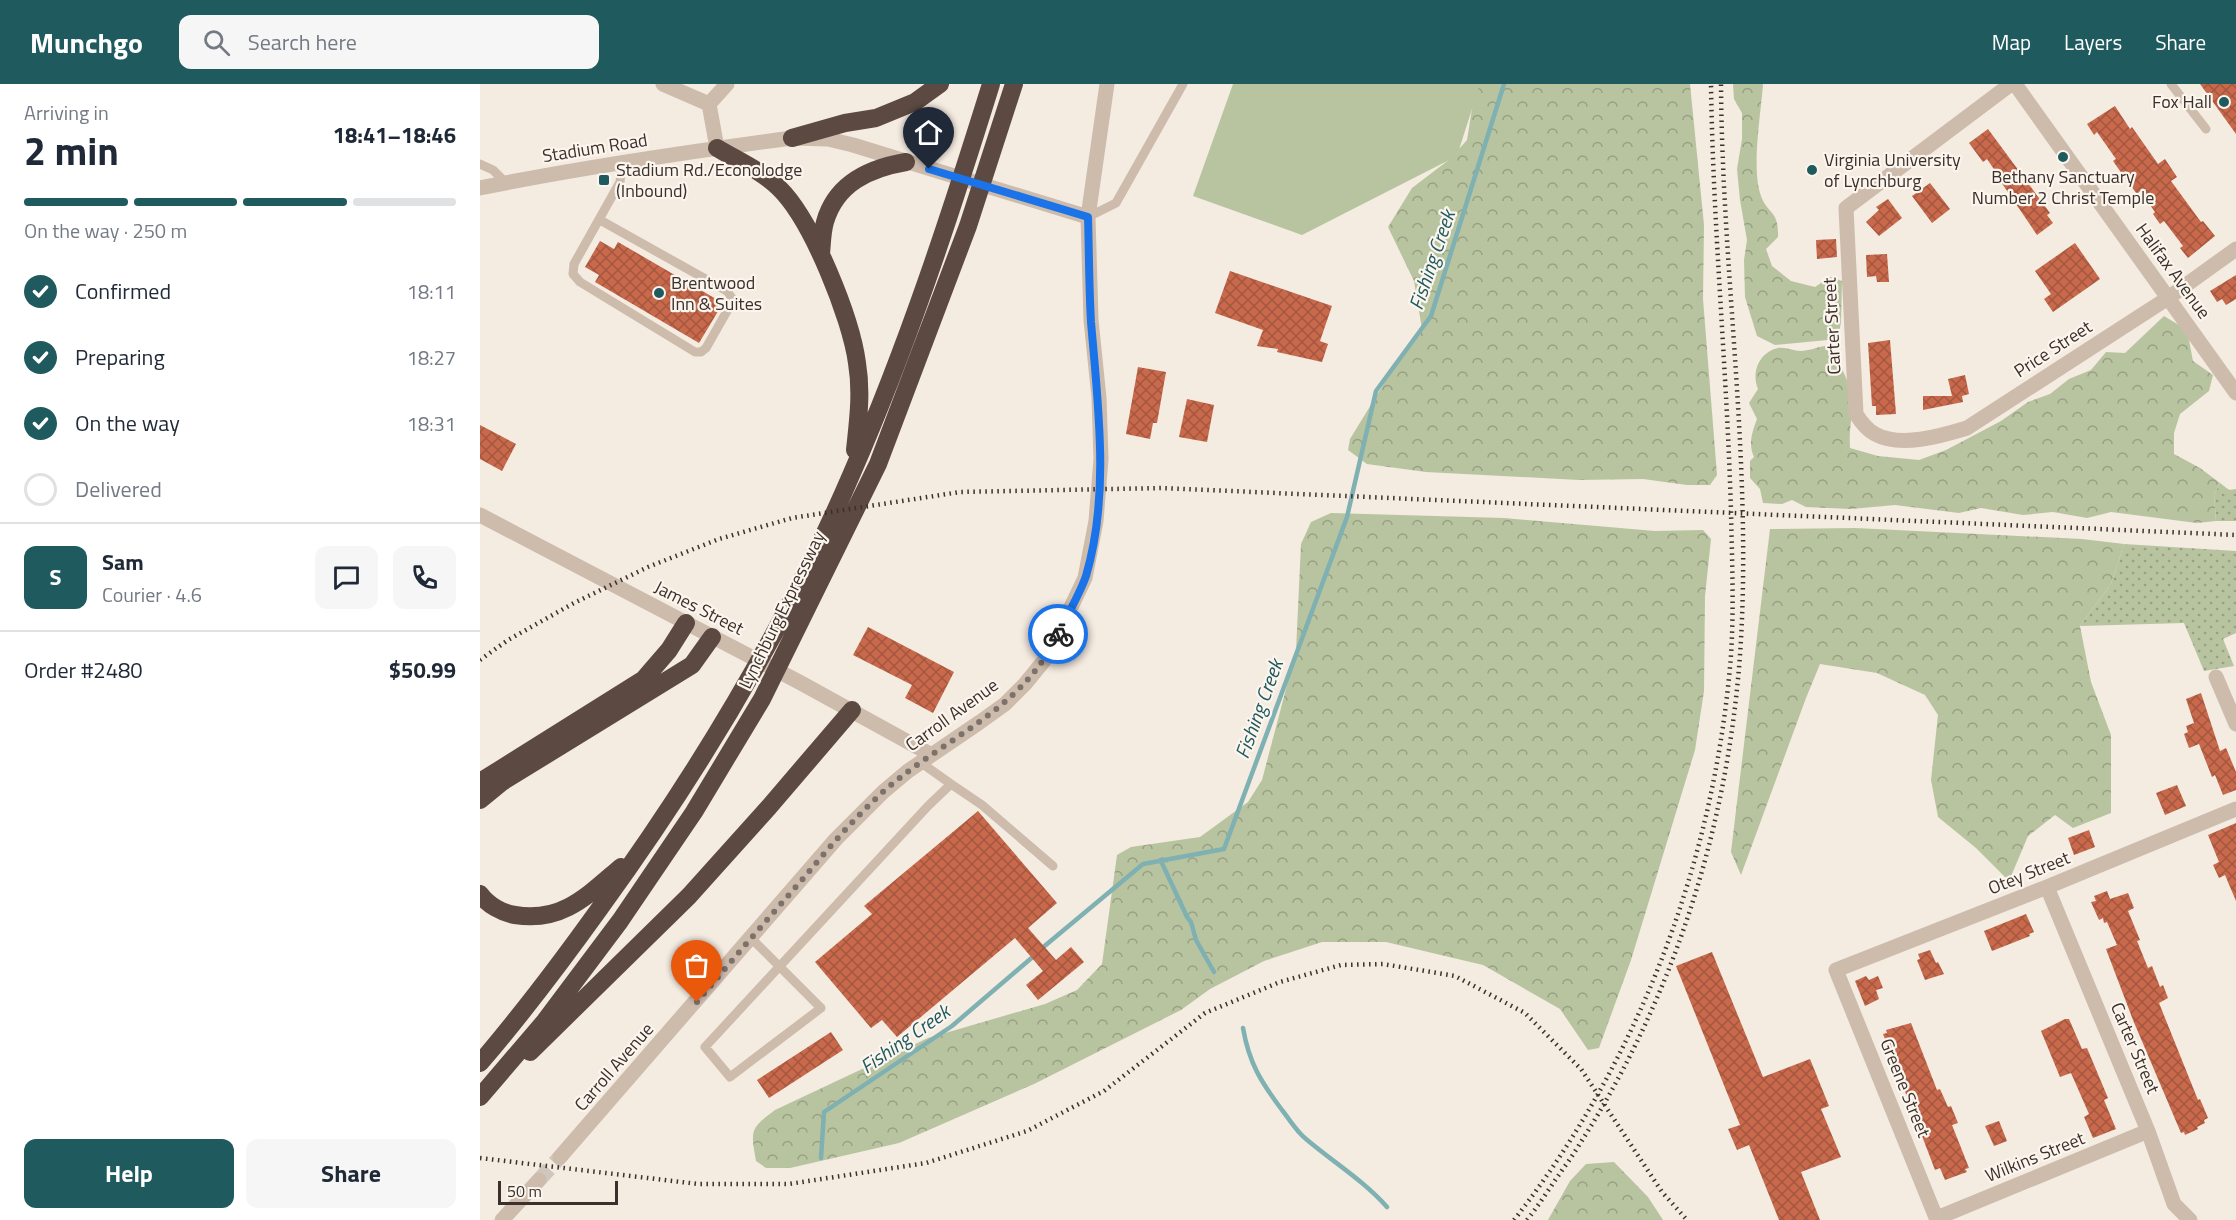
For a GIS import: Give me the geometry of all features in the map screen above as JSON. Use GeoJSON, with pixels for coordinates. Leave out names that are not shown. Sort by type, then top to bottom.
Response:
{"type":"FeatureCollection","features":[{"type":"Feature","properties":{"kind":"highway"},"geometry":{"type":"LineString","coordinates":[[792,138],[845,123],[876,118],[915,102],[940,84]]}},
{"type":"Feature","properties":{"kind":"highway","name":"Lynchburg Expressway"},"geometry":{"type":"LineString","coordinates":[[480,1063],[551,975],[641,851],[686,782],[741,690],[815,554],[852,475],[904,347],[948,220],[991,84]]}},
{"type":"Feature","properties":{"kind":"highway","name":"Lynchburg Expressway"},"geometry":{"type":"LineString","coordinates":[[486,1090],[545,1021],[620,921],[694,812],[762,699],[878,464],[968,226],[1014,84]]}},
{"type":"Feature","properties":{"kind":"highway"},"geometry":{"type":"LineString","coordinates":[[717,148],[778,187],[795,207],[820,254],[846,319],[857,362],[860,403],[852,475]]}},
{"type":"Feature","properties":{"kind":"highway"},"geometry":{"type":"LineString","coordinates":[[820,254],[825,222],[847,187],[863,174],[882,166],[906,162]]}},
{"type":"Feature","properties":{"kind":"highway"},"geometry":{"type":"LineString","coordinates":[[480,782],[644,679],[669,650],[686,623]]}},
{"type":"Feature","properties":{"kind":"highway"},"geometry":{"type":"LineString","coordinates":[[480,800],[502,782],[692,665],[712,637]]}},
{"type":"Feature","properties":{"kind":"highway"},"geometry":{"type":"LineString","coordinates":[[486,1090],[543,1041],[689,896],[852,710]]}},
{"type":"Feature","properties":{"kind":"highway"},"geometry":{"type":"LineString","coordinates":[[480,894],[496,908],[509,914],[529,917],[546,916],[562,911],[582,900],[641,851]]}},
{"type":"Feature","properties":{"kind":"street"},"geometry":{"type":"LineString","coordinates":[[663,84],[710,104]]}},
{"type":"Feature","properties":{"kind":"street"},"geometry":{"type":"LineString","coordinates":[[717,148],[710,104],[727,84]]}},
{"type":"Feature","properties":{"kind":"street","name":"Carroll Avenue"},"geometry":{"type":"LineString","coordinates":[[560,1157],[837,839],[883,792],[925,758],[996,710],[1025,684],[1047,657],[1085,578],[1096,521],[1101,459],[1099,398],[1091,320],[1088,217],[1107,84]]}},
{"type":"Feature","properties":{"kind":"street","name":"Carter Street"},"geometry":{"type":"LineString","coordinates":[[1875,435],[1863,425],[1856,414],[1846,208],[2013,84]]}},
{"type":"Feature","properties":{"kind":"street","name":"Halifax Avenue"},"geometry":{"type":"LineString","coordinates":[[2013,84],[2236,393]]}},
{"type":"Feature","properties":{"kind":"street","name":"Stadium Road"},"geometry":{"type":"LineString","coordinates":[[480,188],[717,148],[792,138],[828,139],[1088,217]]}},
{"type":"Feature","properties":{"kind":"street","name":"Price Street"},"geometry":{"type":"LineString","coordinates":[[1875,435],[1891,440],[1917,440],[1937,438],[1967,428],[2168,298],[2236,249]]}},
{"type":"Feature","properties":{"kind":"street","name":"James Street"},"geometry":{"type":"LineString","coordinates":[[480,515],[852,710],[925,758]]}},
{"type":"Feature","properties":{"kind":"street"},"geometry":{"type":"LineString","coordinates":[[2216,677],[2236,724]]}},
{"type":"Feature","properties":{"kind":"street","name":"Otey Street"},"geometry":{"type":"LineString","coordinates":[[1836,970],[2236,809]]}},
{"type":"Feature","properties":{"kind":"street","name":"Carter Street"},"geometry":{"type":"LineString","coordinates":[[2047,887],[2148,1131],[2174,1204],[2190,1220]]}},
{"type":"Feature","properties":{"kind":"street","name":"Greene Street"},"geometry":{"type":"LineString","coordinates":[[1836,970],[1937,1219]]}},
{"type":"Feature","properties":{"kind":"street","name":"Wilkins Street"},"geometry":{"type":"LineString","coordinates":[[1937,1219],[2148,1131]]}},
{"type":"Feature","properties":{"kind":"street"},"geometry":{"type":"LineString","coordinates":[[502,1220],[539,1180]]}},
{"type":"Feature","properties":{"kind":"lane"},"geometry":{"type":"LineString","coordinates":[[1088,217],[1116,203],[1183,84]]}},
{"type":"Feature","properties":{"kind":"lane"},"geometry":{"type":"LineString","coordinates":[[2171,84],[2206,129]]}},
{"type":"Feature","properties":{"kind":"lane"},"geometry":{"type":"LineString","coordinates":[[600,220],[727,291],[732,298],[730,304],[706,348],[701,352],[695,352],[580,282],[573,274],[574,264],[621,182],[622,163]]}},
{"type":"Feature","properties":{"kind":"lane"},"geometry":{"type":"LineString","coordinates":[[480,164],[493,170],[506,183]]}},
{"type":"Feature","properties":{"kind":"lane"},"geometry":{"type":"LineString","coordinates":[[925,758],[951,784],[982,805],[1053,866]]}},
{"type":"Feature","properties":{"kind":"lane"},"geometry":{"type":"LineString","coordinates":[[751,938],[779,966],[821,1008],[730,1077],[705,1047],[779,966],[928,806],[951,784]]}},
{"type":"Feature","properties":{"kind":"green space"},"geometry":{"type":"Polygon","coordinates":[[[1233,84],[1480,84],[1457,156],[1302,235],[1193,196],[1233,84]]]}},
{"type":"Feature","properties":{"kind":"green space"},"geometry":{"type":"Polygon","coordinates":[[[1476,84],[1690,84],[1704,225],[1703,299],[1717,475],[1710,485],[1687,485],[1643,479],[1579,480],[1426,472],[1367,464],[1348,450],[1350,439],[1402,354],[1422,329],[1414,281],[1388,227],[1412,188],[1450,159],[1467,140],[1476,84]]]}},
{"type":"Feature","properties":{"kind":"green space"},"geometry":{"type":"Polygon","coordinates":[[[1733,84],[1763,84],[1757,172],[1761,196],[1775,217],[1778,228],[1778,237],[1766,249],[1772,266],[1791,281],[1815,287],[1830,277],[1842,281],[1841,322],[1838,339],[1775,345],[1757,336],[1745,297],[1744,260],[1747,240],[1737,169],[1742,139],[1742,113],[1734,99],[1733,84]]]}},
{"type":"Feature","properties":{"kind":"green space"},"geometry":{"type":"Polygon","coordinates":[[[2164,316],[2187,330],[2193,361],[2213,375],[2209,391],[2180,414],[2174,433],[2174,454],[2200,468],[2220,483],[2214,495],[2216,521],[2197,523],[2111,512],[2087,518],[2053,512],[2023,515],[1981,508],[1959,513],[1895,505],[1851,509],[1806,507],[1792,500],[1782,504],[1763,503],[1760,489],[1750,478],[1750,461],[1754,457],[1751,438],[1757,419],[1749,403],[1758,389],[1756,370],[1758,364],[1771,350],[1781,348],[1804,351],[1825,346],[1841,367],[1848,383],[1852,401],[1850,448],[1878,456],[1919,460],[1946,450],[2001,421],[2028,402],[2050,394],[2069,379],[2091,370],[2106,352],[2125,353],[2164,316]]]}},
{"type":"Feature","properties":{"kind":"green space"},"geometry":{"type":"Polygon","coordinates":[[[2220,483],[2229,490],[2236,489],[2236,521],[2216,521],[2214,495],[2220,483]]]}},
{"type":"Feature","properties":{"kind":"green space"},"geometry":{"type":"Polygon","coordinates":[[[1331,513],[1504,518],[1655,531],[1703,530],[1711,539],[1705,596],[1704,691],[1695,750],[1631,960],[1599,1048],[1588,1050],[1560,1009],[1483,965],[1386,942],[1322,942],[1264,961],[1210,989],[1181,1010],[1034,1084],[899,1143],[790,1168],[766,1168],[756,1161],[754,1131],[760,1122],[775,1110],[928,1038],[1045,1004],[1077,990],[1102,964],[1117,855],[1131,847],[1200,837],[1248,802],[1262,780],[1296,651],[1301,544],[1311,522],[1331,513]]]}},
{"type":"Feature","properties":{"kind":"green space"},"geometry":{"type":"Polygon","coordinates":[[[1855,528],[2082,539],[2124,544],[2111,584],[2080,626],[2091,682],[2111,735],[2111,813],[2073,828],[2055,815],[2028,836],[2009,881],[1976,848],[1938,817],[1931,780],[1938,715],[1925,695],[1877,673],[1820,664],[1741,875],[1731,852],[1770,529],[1855,528]]]}},
{"type":"Feature","properties":{"kind":"green space"},"geometry":{"type":"Polygon","coordinates":[[[2124,544],[2236,551],[2236,633],[2223,639],[2234,666],[2204,671],[2184,623],[2080,626],[2111,584],[2124,544]]]}},
{"type":"Feature","properties":{"kind":"green space"},"geometry":{"type":"Polygon","coordinates":[[[1614,1162],[1648,1197],[1663,1220],[1548,1220],[1570,1181],[1586,1164],[1614,1162]]]}},
{"type":"Feature","properties":{"kind":"building","name":"Fox Hall"},"geometry":{"type":"Polygon","coordinates":[[[2200,84],[2236,84],[2236,134],[2200,84]]]}},
{"type":"Feature","properties":{"kind":"building"},"geometry":{"type":"Polygon","coordinates":[[[2115,106],[2158,164],[2165,159],[2177,177],[2171,181],[2201,222],[2203,221],[2215,236],[2188,258],[2180,248],[2183,246],[2164,221],[2160,224],[2153,214],[2155,212],[2140,191],[2137,194],[2113,161],[2116,159],[2097,132],[2094,135],[2087,124],[2115,106]]]}},
{"type":"Feature","properties":{"kind":"building"},"geometry":{"type":"Polygon","coordinates":[[[1988,129],[2050,213],[2047,215],[2053,223],[2037,235],[1987,159],[1983,162],[1969,143],[1988,129]]]}},
{"type":"Feature","properties":{"kind":"building"},"geometry":{"type":"Polygon","coordinates":[[[1930,183],[1950,209],[1932,223],[1912,196],[1930,183]]]}},
{"type":"Feature","properties":{"kind":"building"},"geometry":{"type":"Polygon","coordinates":[[[1888,199],[1902,218],[1879,236],[1866,222],[1879,210],[1876,207],[1888,199]]]}},
{"type":"Feature","properties":{"kind":"building"},"geometry":{"type":"Polygon","coordinates":[[[1836,239],[1837,257],[1817,259],[1816,240],[1836,239]]]}},
{"type":"Feature","properties":{"kind":"building","name":"Brentwood Inn & Suites"},"geometry":{"type":"Polygon","coordinates":[[[600,241],[614,249],[618,242],[723,303],[699,343],[595,282],[599,275],[585,267],[600,241]]]}},
{"type":"Feature","properties":{"kind":"building"},"geometry":{"type":"Polygon","coordinates":[[[2075,243],[2100,279],[2053,312],[2044,299],[2051,294],[2035,271],[2075,243]]]}},
{"type":"Feature","properties":{"kind":"building"},"geometry":{"type":"Polygon","coordinates":[[[1887,254],[1889,282],[1877,282],[1876,276],[1867,277],[1866,255],[1887,254]]]}},
{"type":"Feature","properties":{"kind":"building"},"geometry":{"type":"Polygon","coordinates":[[[1230,271],[1332,306],[1320,341],[1328,344],[1322,362],[1277,352],[1278,349],[1257,346],[1263,330],[1215,313],[1230,271]]]}},
{"type":"Feature","properties":{"kind":"building"},"geometry":{"type":"Polygon","coordinates":[[[2236,275],[2236,299],[2226,305],[2222,299],[2217,302],[2210,291],[2236,275]]]}},
{"type":"Feature","properties":{"kind":"building"},"geometry":{"type":"Polygon","coordinates":[[[1890,340],[1896,414],[1876,415],[1876,406],[1872,406],[1868,343],[1890,340]]]}},
{"type":"Feature","properties":{"kind":"building"},"geometry":{"type":"Polygon","coordinates":[[[1138,367],[1166,372],[1157,423],[1153,423],[1150,439],[1126,434],[1138,367]]]}},
{"type":"Feature","properties":{"kind":"building"},"geometry":{"type":"Polygon","coordinates":[[[1965,375],[1969,394],[1962,396],[1963,402],[1923,410],[1923,396],[1952,396],[1948,379],[1965,375]]]}},
{"type":"Feature","properties":{"kind":"building"},"geometry":{"type":"Polygon","coordinates":[[[1187,399],[1214,405],[1207,442],[1179,437],[1187,399]]]}},
{"type":"Feature","properties":{"kind":"building"},"geometry":{"type":"Polygon","coordinates":[[[480,425],[516,444],[502,471],[480,459],[480,425]]]}},
{"type":"Feature","properties":{"kind":"building"},"geometry":{"type":"Polygon","coordinates":[[[868,627],[954,672],[933,713],[905,698],[912,685],[853,655],[868,627]]]}},
{"type":"Feature","properties":{"kind":"building"},"geometry":{"type":"Polygon","coordinates":[[[2201,693],[2220,751],[2226,748],[2236,772],[2236,790],[2223,795],[2215,775],[2212,777],[2199,744],[2189,748],[2184,734],[2188,732],[2186,726],[2194,723],[2186,699],[2201,693]]]}},
{"type":"Feature","properties":{"kind":"building"},"geometry":{"type":"Polygon","coordinates":[[[2177,785],[2186,806],[2165,815],[2156,793],[2177,785]]]}},
{"type":"Feature","properties":{"kind":"building"},"geometry":{"type":"Polygon","coordinates":[[[978,811],[1057,903],[1028,928],[1056,960],[1071,947],[1084,962],[1038,1000],[1026,985],[1043,971],[1015,938],[897,1037],[882,1020],[871,1028],[815,962],[872,914],[864,906],[978,811]]]}},
{"type":"Feature","properties":{"kind":"building"},"geometry":{"type":"Polygon","coordinates":[[[2236,823],[2236,901],[2225,875],[2219,878],[2213,865],[2219,862],[2208,835],[2236,823]]]}},
{"type":"Feature","properties":{"kind":"building"},"geometry":{"type":"Polygon","coordinates":[[[2089,830],[2095,847],[2074,855],[2068,838],[2089,830]]]}},
{"type":"Feature","properties":{"kind":"building"},"geometry":{"type":"Polygon","coordinates":[[[2107,891],[2110,899],[2128,893],[2134,908],[2128,911],[2140,940],[2137,941],[2148,968],[2152,966],[2160,987],[2163,985],[2168,998],[2159,1003],[2198,1100],[2200,1099],[2208,1118],[2204,1120],[2205,1123],[2197,1127],[2198,1129],[2185,1135],[2184,1132],[2181,1133],[2133,1020],[2106,949],[2117,945],[2107,922],[2104,923],[2103,918],[2099,920],[2091,902],[2096,901],[2094,896],[2107,891]]]}},
{"type":"Feature","properties":{"kind":"building"},"geometry":{"type":"Polygon","coordinates":[[[2026,914],[2034,932],[2029,934],[2030,936],[1992,951],[1984,931],[2026,914]]]}},
{"type":"Feature","properties":{"kind":"building"},"geometry":{"type":"Polygon","coordinates":[[[1930,950],[1944,974],[1925,980],[1917,960],[1920,959],[1918,954],[1930,950]]]}},
{"type":"Feature","properties":{"kind":"building"},"geometry":{"type":"Polygon","coordinates":[[[1712,952],[1763,1077],[1810,1059],[1829,1106],[1821,1109],[1841,1157],[1801,1172],[1820,1220],[1779,1220],[1749,1145],[1737,1150],[1728,1129],[1740,1125],[1676,966],[1712,952]]]}},
{"type":"Feature","properties":{"kind":"building"},"geometry":{"type":"Polygon","coordinates":[[[1866,976],[1869,980],[1878,976],[1883,988],[1876,990],[1879,999],[1865,1006],[1855,981],[1866,976]]]}},
{"type":"Feature","properties":{"kind":"building"},"geometry":{"type":"Polygon","coordinates":[[[2069,1019],[2082,1049],[2087,1048],[2108,1098],[2104,1100],[2116,1129],[2093,1138],[2084,1117],[2089,1114],[2071,1073],[2060,1077],[2041,1031],[2069,1019]]]}},
{"type":"Feature","properties":{"kind":"building"},"geometry":{"type":"Polygon","coordinates":[[[1911,1023],[1937,1090],[1940,1089],[1948,1107],[1951,1106],[1958,1123],[1952,1125],[1969,1168],[1965,1169],[1967,1172],[1945,1180],[1940,1168],[1935,1170],[1883,1034],[1887,1033],[1886,1030],[1911,1023]]]}},
{"type":"Feature","properties":{"kind":"building"},"geometry":{"type":"Polygon","coordinates":[[[831,1032],[843,1050],[769,1098],[757,1080],[831,1032]]]}},
{"type":"Feature","properties":{"kind":"building"},"geometry":{"type":"Polygon","coordinates":[[[1999,1121],[2007,1141],[1994,1146],[1985,1126],[1999,1121]]]}},
{"type":"Feature","properties":{"kind":"waterway","name":"Fishing Creek"},"geometry":{"type":"LineString","coordinates":[[1041,949],[1143,864],[1224,849],[1347,517],[1376,391],[1431,316],[1504,84]]}},
{"type":"Feature","properties":{"kind":"waterway"},"geometry":{"type":"LineString","coordinates":[[1161,861],[1191,922],[1196,940],[1214,972]]}},
{"type":"Feature","properties":{"kind":"waterway","name":"Fishing Creek"},"geometry":{"type":"LineString","coordinates":[[821,1158],[824,1112],[952,1026],[1035,955]]}},
{"type":"Feature","properties":{"kind":"waterway"},"geometry":{"type":"LineString","coordinates":[[1243,1028],[1257,1072],[1296,1129],[1368,1188],[1387,1207]]}},
{"type":"Feature","properties":{"kind":"tunnel"},"geometry":{"type":"LineString","coordinates":[[539,1180],[560,1157]]}},
{"type":"Feature","properties":{"kind":"railway"},"geometry":{"type":"LineString","coordinates":[[1514,1220],[1559,1158],[1599,1092],[1634,1024],[1664,954],[1689,881],[1708,807],[1722,731],[1731,655],[1732,566],[1711,84]]}},
{"type":"Feature","properties":{"kind":"railway"},"geometry":{"type":"LineString","coordinates":[[1527,1220],[1568,1162],[1604,1104],[1636,1044],[1663,983],[1687,919],[1722,789],[1733,722],[1740,655],[1743,513],[1726,226],[1721,84]]}},
{"type":"Feature","properties":{"kind":"railway"},"geometry":{"type":"LineString","coordinates":[[480,660],[508,640],[574,603],[648,567],[719,539],[792,518],[960,492],[1162,488],[2236,535]]}},
{"type":"Feature","properties":{"kind":"railway"},"geometry":{"type":"LineString","coordinates":[[480,1158],[698,1184],[789,1184],[926,1163],[1027,1131],[1104,1091],[1205,1013],[1280,982],[1341,965],[1383,964],[1455,976],[1525,1013],[1581,1069],[1662,1192],[1687,1220]]}},
{"type":"Feature","properties":{"kind":"way so far"},"geometry":{"type":"LineString","coordinates":[[697,1002],[837,839],[883,792],[930,754],[1005,704],[1047,657],[1058,634]]}},
{"type":"Feature","properties":{"kind":"place","name":"Fox Hall"},"geometry":{"type":"Point","coordinates":[2224,102]}},
{"type":"Feature","properties":{"kind":"place","name":"Bethany Sanctuary Number 2 Christ Temple"},"geometry":{"type":"Point","coordinates":[2063,157]}},
{"type":"Feature","properties":{"kind":"place","name":"Virginia University of Lynchburg"},"geometry":{"type":"Point","coordinates":[1812,170]}},
{"type":"Feature","properties":{"kind":"place","name":"Stadium Rd./Econolodge (Inbound)"},"geometry":{"type":"Point","coordinates":[604,180]}},
{"type":"Feature","properties":{"kind":"place","name":"Brentwood Inn & Suites"},"geometry":{"type":"Point","coordinates":[659,293]}},
{"type":"Feature","properties":{"kind":"route"},"geometry":{"type":"LineString","coordinates":[[929,169],[1088,217],[1091,320],[1099,398],[1101,459],[1096,521],[1085,578],[1058,634]]}}]}
